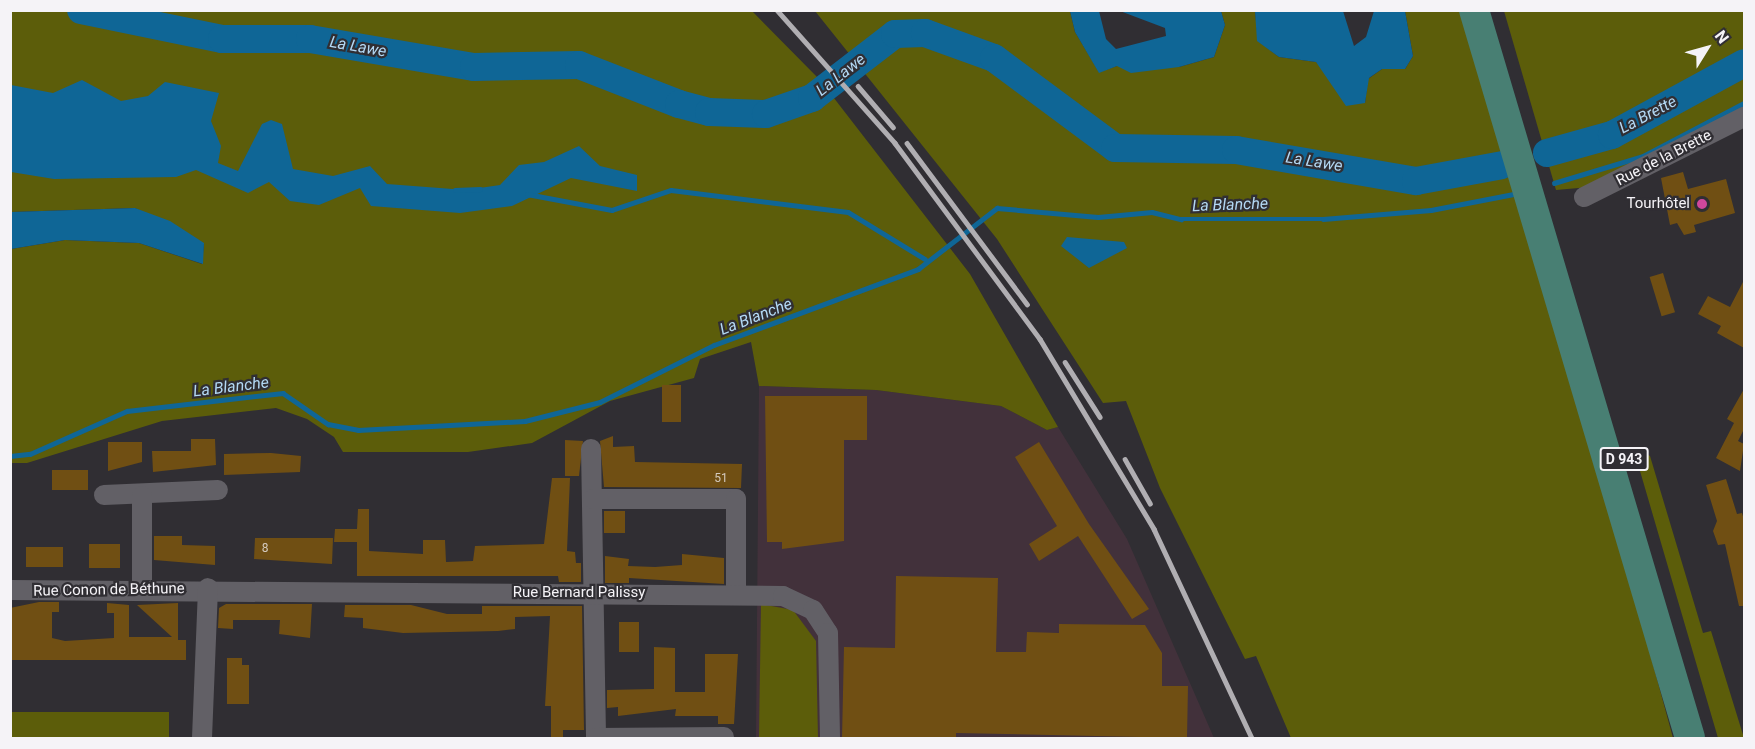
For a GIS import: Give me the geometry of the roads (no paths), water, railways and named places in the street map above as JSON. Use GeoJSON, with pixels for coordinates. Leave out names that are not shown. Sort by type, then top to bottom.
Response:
{"type":"FeatureCollection","features":[{"type":"Feature","properties":{"kind":"main road","name":"D 943"},"geometry":{"type":"LineString","coordinates":[[1474,10],[1690,738]]}},
{"type":"Feature","properties":{"kind":"main road","name":"D 943"},"geometry":{"type":"LineString","coordinates":[[1490,10],[1704,738]]}},
{"type":"Feature","properties":{"kind":"street","name":"Rue de la Brette"},"geometry":{"type":"LineString","coordinates":[[1584,197],[1744,117]]}},
{"type":"Feature","properties":{"kind":"street"},"geometry":{"type":"LineString","coordinates":[[591,449],[596,594],[596,738],[724,737]]}},
{"type":"Feature","properties":{"kind":"street"},"geometry":{"type":"LineString","coordinates":[[104,495],[142,496],[218,490]]}},
{"type":"Feature","properties":{"kind":"street"},"geometry":{"type":"LineString","coordinates":[[142,496],[142,589]]}},
{"type":"Feature","properties":{"kind":"street"},"geometry":{"type":"LineString","coordinates":[[593,500],[736,499],[736,592]]}},
{"type":"Feature","properties":{"kind":"street"},"geometry":{"type":"LineString","coordinates":[[202,738],[208,588]]}},
{"type":"Feature","properties":{"kind":"street","name":"Rue Conon de Béthune"},"geometry":{"type":"LineString","coordinates":[[10,590],[208,588]]}},
{"type":"Feature","properties":{"kind":"street","name":"Rue Bernard Palissy"},"geometry":{"type":"LineString","coordinates":[[208,588],[596,594],[736,592],[783,596],[821,619],[830,648],[830,738]]}},
{"type":"Feature","properties":{"kind":"water"},"geometry":{"type":"Polygon","coordinates":[[[1070,11],[1099,11],[1106,39],[1116,49],[1166,36],[1165,28],[1120,11],[1221,11],[1225,25],[1214,57],[1179,67],[1131,73],[1117,66],[1099,73],[1075,32],[1070,11]]]}},
{"type":"Feature","properties":{"kind":"water"},"geometry":{"type":"Polygon","coordinates":[[[1255,11],[1343,11],[1354,46],[1366,37],[1374,11],[1405,11],[1413,56],[1405,69],[1382,69],[1369,78],[1365,103],[1346,106],[1316,62],[1279,57],[1257,41],[1255,11]]]}},
{"type":"Feature","properties":{"kind":"water"},"geometry":{"type":"Polygon","coordinates":[[[82,80],[121,101],[148,96],[165,82],[219,93],[211,121],[221,146],[218,163],[238,171],[262,124],[271,120],[282,124],[293,169],[333,176],[370,166],[387,184],[466,190],[500,185],[519,165],[544,162],[579,146],[600,166],[637,175],[637,191],[571,178],[512,206],[460,213],[371,206],[360,188],[319,205],[290,201],[269,182],[248,193],[196,170],[176,177],[54,179],[11,172],[11,85],[53,93],[82,80]]]}},
{"type":"Feature","properties":{"kind":"water"},"geometry":{"type":"Polygon","coordinates":[[[135,208],[170,221],[204,243],[203,264],[139,243],[65,240],[11,249],[11,212],[135,208]]]}},
{"type":"Feature","properties":{"kind":"water"},"geometry":{"type":"Polygon","coordinates":[[[1067,237],[1124,242],[1127,248],[1089,268],[1061,246],[1067,237]]]}},
{"type":"Feature","properties":{"kind":"waterway","name":"La Lawe"},"geometry":{"type":"LineString","coordinates":[[81,10],[222,39],[310,39],[474,67],[579,65],[679,104],[709,112],[766,114],[812,98],[895,34],[925,33],[994,58],[1115,148],[1236,150],[1416,181],[1502,165]]}},
{"type":"Feature","properties":{"kind":"waterway","name":"La Brette"},"geometry":{"type":"LineString","coordinates":[[1547,153],[1612,135],[1744,63]]}},
{"type":"Feature","properties":{"kind":"waterway","name":"La Blanche"},"geometry":{"type":"LineString","coordinates":[[1554,183],[1643,156],[1744,103]]}},
{"type":"Feature","properties":{"kind":"waterway"},"geometry":{"type":"LineString","coordinates":[[455,190],[480,189]]}},
{"type":"Feature","properties":{"kind":"waterway"},"geometry":{"type":"LineString","coordinates":[[527,194],[612,210],[671,190],[848,212],[925,259]]}},
{"type":"Feature","properties":{"kind":"waterway","name":"La Blanche"},"geometry":{"type":"LineString","coordinates":[[10,456],[30,454],[127,411],[283,393],[328,424],[358,430],[525,421],[600,402],[714,345],[918,269],[997,208],[1098,217],[1152,212],[1181,219],[1323,219],[1431,210],[1514,194]]}},
{"type":"Feature","properties":{"kind":"railway"},"geometry":{"type":"LineString","coordinates":[[777,10],[895,143],[1040,339],[1154,529],[1252,738]]}},
{"type":"Feature","properties":{"kind":"railway"},"geometry":{"type":"LineString","coordinates":[[858,86],[893,127]]}},
{"type":"Feature","properties":{"kind":"railway"},"geometry":{"type":"LineString","coordinates":[[907,143],[1027,304]]}},
{"type":"Feature","properties":{"kind":"railway"},"geometry":{"type":"LineString","coordinates":[[1065,362],[1100,417]]}},
{"type":"Feature","properties":{"kind":"railway"},"geometry":{"type":"LineString","coordinates":[[1125,459],[1150,503]]}},
{"type":"Feature","properties":{"kind":"place","name":"Tourhôtel"},"geometry":{"type":"Point","coordinates":[1702,204]}}]}
